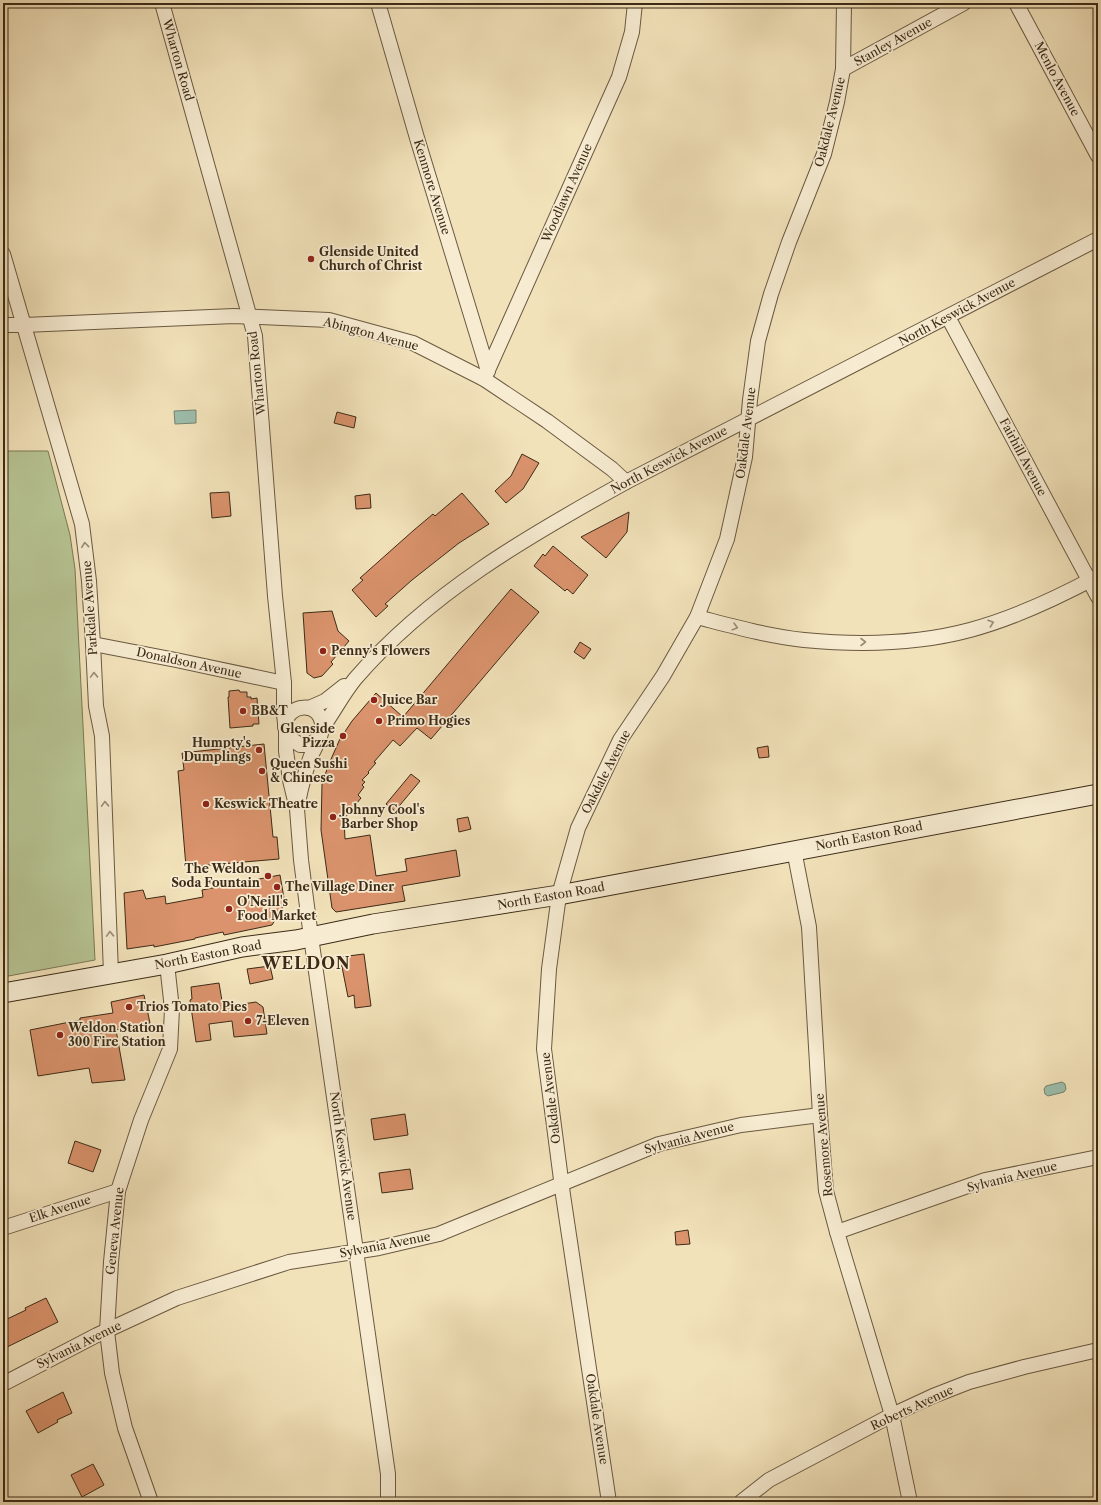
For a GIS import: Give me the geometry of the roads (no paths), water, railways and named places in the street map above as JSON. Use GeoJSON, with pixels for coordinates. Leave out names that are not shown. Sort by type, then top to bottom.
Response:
{"type":"FeatureCollection","features":[{"type":"Feature","properties":{"kind":"main road","name":"North Easton Road"},"geometry":{"type":"LineString","coordinates":[[3,993],[167,964],[242,947],[311,937],[373,924],[560,895],[1098,794]]}},
{"type":"Feature","properties":{"kind":"street","name":"Wharton Road"},"geometry":{"type":"LineString","coordinates":[[162,3],[255,336],[275,596],[284,683],[283,706],[286,730]]}},
{"type":"Feature","properties":{"kind":"street","name":"Kenmore Avenue"},"geometry":{"type":"LineString","coordinates":[[378,3],[486,375]]}},
{"type":"Feature","properties":{"kind":"street","name":"Woodlawn Avenue"},"geometry":{"type":"LineString","coordinates":[[486,375],[619,76],[632,32],[635,3]]}},
{"type":"Feature","properties":{"kind":"street","name":"Oakdale Avenue"},"geometry":{"type":"LineString","coordinates":[[610,1502],[562,1183],[544,1049],[549,969],[560,895],[578,828],[620,740],[663,676],[697,617],[727,539],[745,457],[748,419],[758,341],[771,294],[789,242],[824,154],[837,102],[843,69],[844,3]]}},
{"type":"Feature","properties":{"kind":"street","name":"Stanley Avenue"},"geometry":{"type":"LineString","coordinates":[[843,69],[964,3]]}},
{"type":"Feature","properties":{"kind":"street","name":"Menlo Avenue"},"geometry":{"type":"LineString","coordinates":[[1016,3],[1098,156]]}},
{"type":"Feature","properties":{"kind":"street","name":"North Keswick Avenue"},"geometry":{"type":"LineString","coordinates":[[297,809],[304,777],[321,732],[347,690],[387,645],[427,610],[476,572],[560,518],[626,482],[1098,239]]}},
{"type":"Feature","properties":{"kind":"street","name":"Parkdale Avenue"},"geometry":{"type":"LineString","coordinates":[[3,254],[82,524],[89,581],[96,706],[102,736],[111,973]]}},
{"type":"Feature","properties":{"kind":"street","name":"Abington Avenue"},"geometry":{"type":"LineString","coordinates":[[3,325],[234,316],[329,320],[412,343],[486,375],[552,426],[612,469],[626,482]]}},
{"type":"Feature","properties":{"kind":"street","name":"Fairhill Avenue"},"geometry":{"type":"LineString","coordinates":[[948,317],[1094,578],[1098,597]]}},
{"type":"Feature","properties":{"kind":"street"},"geometry":{"type":"LineString","coordinates":[[697,617],[751,631],[803,640],[863,643],[912,640],[969,630],[1026,611],[1094,578]]}},
{"type":"Feature","properties":{"kind":"street","name":"Donaldson Avenue"},"geometry":{"type":"LineString","coordinates":[[93,644],[284,683]]}},
{"type":"Feature","properties":{"kind":"street","name":"North Keswick Avenue"},"geometry":{"type":"LineString","coordinates":[[370,663],[332,696],[320,704],[307,708],[298,708],[291,713],[287,718],[286,742],[297,809],[301,860],[311,937],[388,1474],[388,1502]]}},
{"type":"Feature","properties":{"kind":"street","name":"Wharton Road"},"geometry":{"type":"LineString","coordinates":[[284,683],[292,698],[319,715],[322,719],[321,732]]}},
{"type":"Feature","properties":{"kind":"street"},"geometry":{"type":"LineString","coordinates":[[286,730],[292,741],[300,744],[310,744],[315,741],[321,732]]}},
{"type":"Feature","properties":{"kind":"street","name":"Rosemore Avenue"},"geometry":{"type":"LineString","coordinates":[[794,850],[809,927],[826,1191],[836,1232],[892,1416],[910,1502]]}},
{"type":"Feature","properties":{"kind":"street","name":"Geneva Avenue"},"geometry":{"type":"LineString","coordinates":[[151,1502],[125,1428],[112,1372],[108,1331],[110,1262],[118,1191],[141,1120],[170,1049],[172,1009],[167,964]]}},
{"type":"Feature","properties":{"kind":"street","name":"Sylvania Avenue"},"geometry":{"type":"LineString","coordinates":[[3,1384],[177,1298],[271,1267],[288,1262],[357,1250],[379,1248],[439,1234],[658,1144],[741,1125],[820,1115]]}},
{"type":"Feature","properties":{"kind":"street","name":"Sylvania Avenue"},"geometry":{"type":"LineString","coordinates":[[836,1232],[985,1180],[1098,1157]]}},
{"type":"Feature","properties":{"kind":"street","name":"Elk Avenue"},"geometry":{"type":"LineString","coordinates":[[3,1228],[118,1191]]}},
{"type":"Feature","properties":{"kind":"street","name":"Roberts Avenue"},"geometry":{"type":"LineString","coordinates":[[741,1502],[769,1480],[933,1396],[969,1382],[1024,1367],[1098,1350]]}},
{"type":"Feature","properties":{"kind":"place","name":"Glenside United Church of Christ"},"geometry":{"type":"Point","coordinates":[311,259]}},
{"type":"Feature","properties":{"kind":"place","name":"Penny's Flowers"},"geometry":{"type":"Point","coordinates":[323,651]}},
{"type":"Feature","properties":{"kind":"place","name":"Juice Bar"},"geometry":{"type":"Point","coordinates":[374,700]}},
{"type":"Feature","properties":{"kind":"place","name":"BB&T"},"geometry":{"type":"Point","coordinates":[243,711]}},
{"type":"Feature","properties":{"kind":"place","name":"Primo Hogies"},"geometry":{"type":"Point","coordinates":[379,721]}},
{"type":"Feature","properties":{"kind":"place","name":"Glenside Pizza"},"geometry":{"type":"Point","coordinates":[343,736]}},
{"type":"Feature","properties":{"kind":"place","name":"Humpty's Dumplings"},"geometry":{"type":"Point","coordinates":[259,750]}},
{"type":"Feature","properties":{"kind":"place","name":"Queen Sushi & Chinese"},"geometry":{"type":"Point","coordinates":[262,771]}},
{"type":"Feature","properties":{"kind":"place","name":"Keswick Theatre"},"geometry":{"type":"Point","coordinates":[206,804]}},
{"type":"Feature","properties":{"kind":"place","name":"Johnny Cool's Barber Shop"},"geometry":{"type":"Point","coordinates":[333,817]}},
{"type":"Feature","properties":{"kind":"place","name":"The Weldon Soda Fountain"},"geometry":{"type":"Point","coordinates":[268,876]}},
{"type":"Feature","properties":{"kind":"place","name":"The Village Diner"},"geometry":{"type":"Point","coordinates":[277,887]}},
{"type":"Feature","properties":{"kind":"place","name":"O'Neill's Food Market"},"geometry":{"type":"Point","coordinates":[229,909]}},
{"type":"Feature","properties":{"kind":"place","name":"Trios Tomato Pies"},"geometry":{"type":"Point","coordinates":[129,1007]}},
{"type":"Feature","properties":{"kind":"place","name":"7-Eleven"},"geometry":{"type":"Point","coordinates":[248,1021]}},
{"type":"Feature","properties":{"kind":"place","name":"Weldon Station 300 Fire Station"},"geometry":{"type":"Point","coordinates":[60,1035]}},
{"type":"Feature","properties":{"kind":"district","name":"WELDON"},"geometry":{"type":"Point","coordinates":[306,963]}}]}
